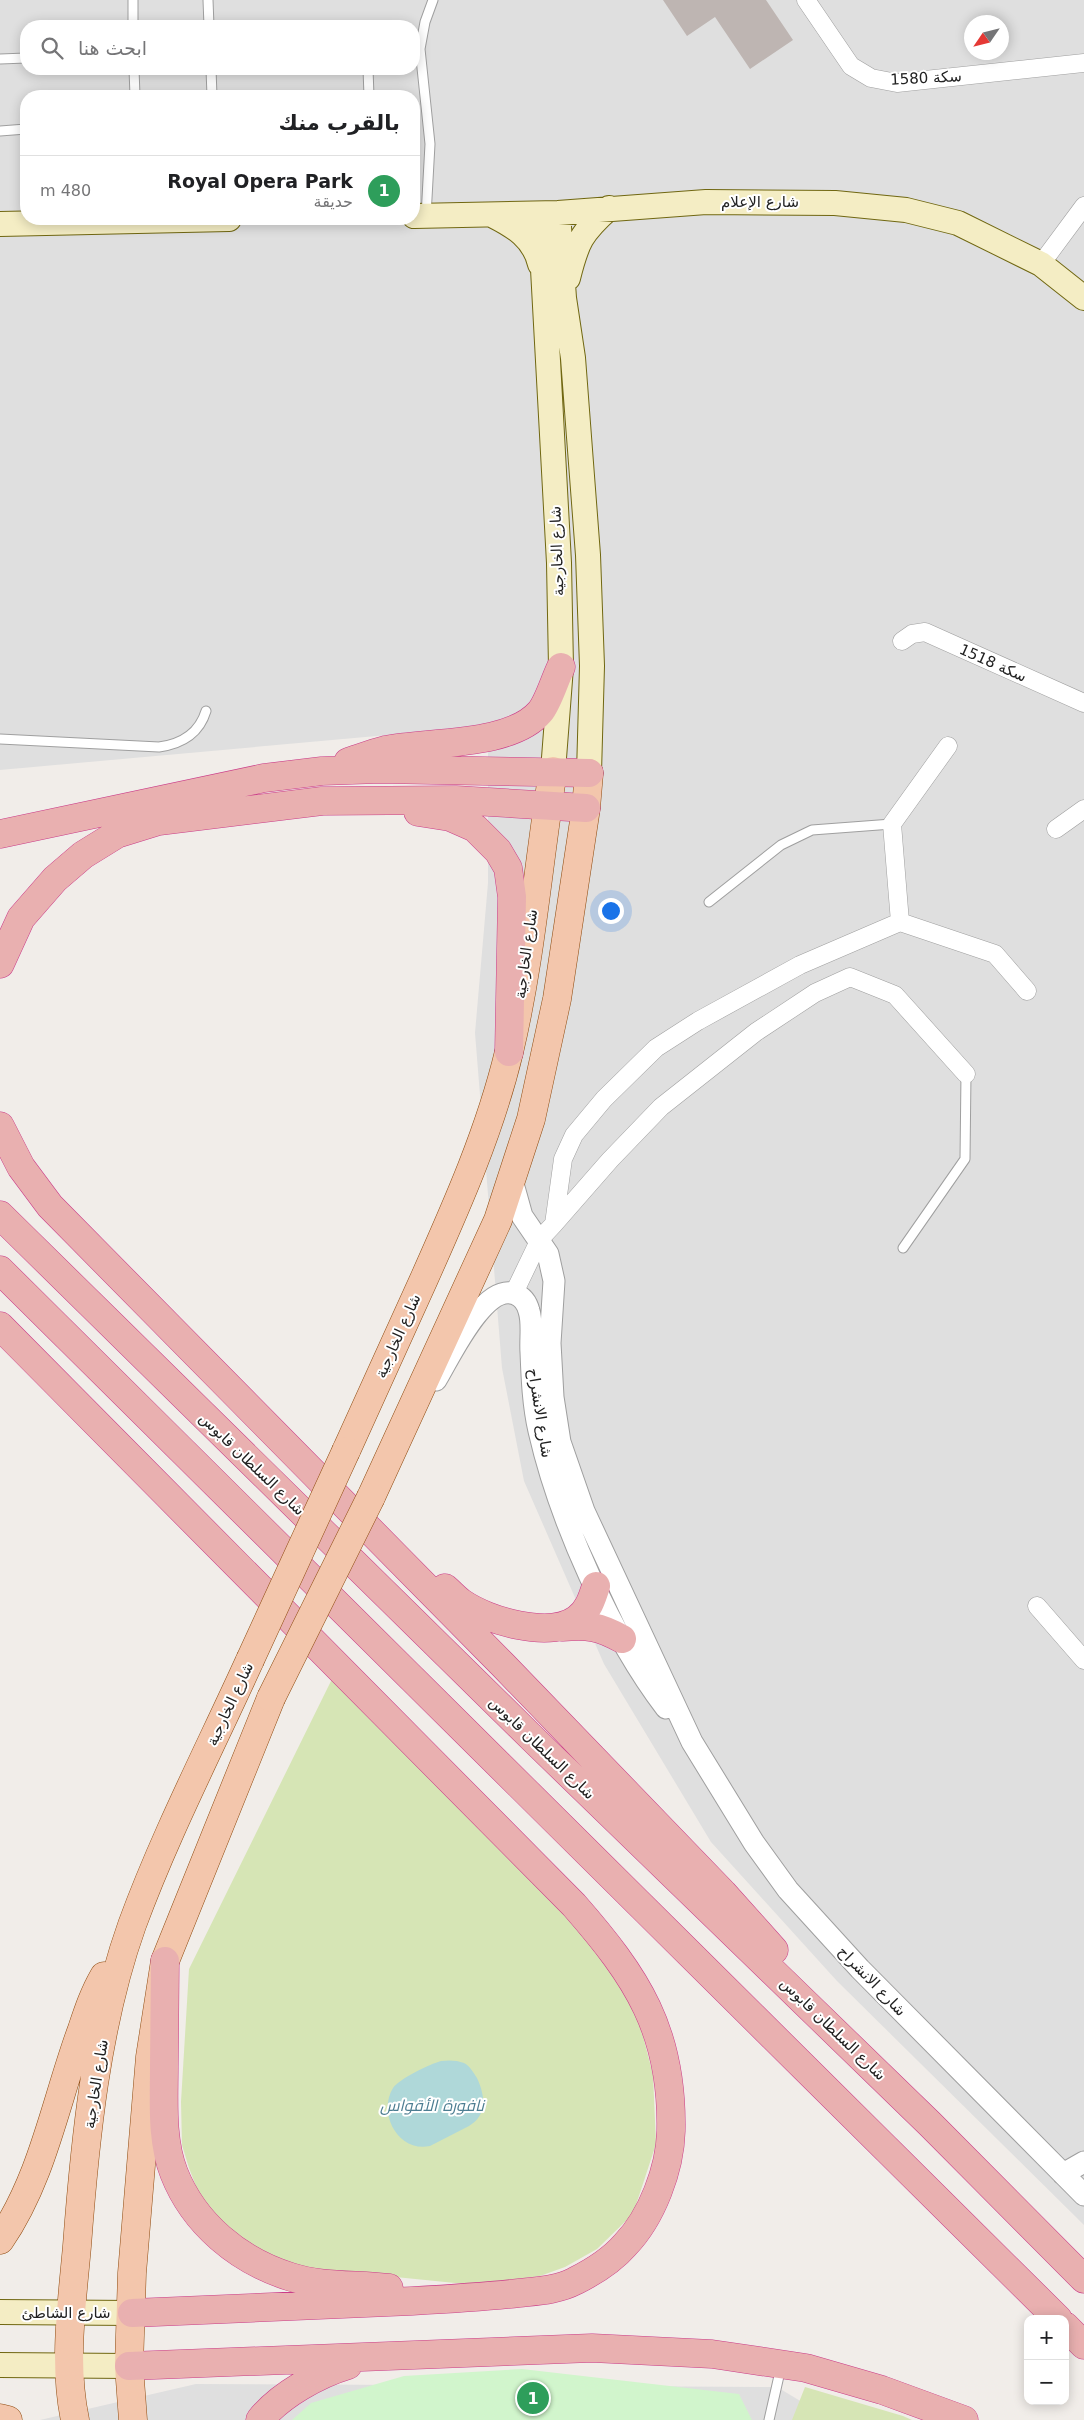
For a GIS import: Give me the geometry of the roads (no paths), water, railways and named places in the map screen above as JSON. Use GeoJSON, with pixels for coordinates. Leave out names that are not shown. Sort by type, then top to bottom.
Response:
{"type":"FeatureCollection","features":[{"type":"Feature","properties":{"kind":"highway"},"geometry":{"type":"LineString","coordinates":[[322,771],[384,750],[486,738],[508,732],[541,712],[561,667]]}},
{"type":"Feature","properties":{"kind":"highway"},"geometry":{"type":"LineString","coordinates":[[0,834],[264,778],[322,771],[589,773]]}},
{"type":"Feature","properties":{"kind":"highway"},"geometry":{"type":"LineString","coordinates":[[0,964],[21,918],[55,879],[83,856],[118,834],[159,821],[322,801],[456,800],[586,808]]}},
{"type":"Feature","properties":{"kind":"highway"},"geometry":{"type":"LineString","coordinates":[[322,801],[450,817],[475,828],[498,851],[508,868],[512,897],[509,1052]]}},
{"type":"Feature","properties":{"kind":"highway"},"geometry":{"type":"LineString","coordinates":[[0,1126],[21,1167],[50,1206],[322,1481],[723,1893],[930,2124]]}},
{"type":"Feature","properties":{"kind":"highway","name":"شارع السلطان قابوس"},"geometry":{"type":"LineString","coordinates":[[0,1216],[526,1733],[930,2124],[1084,2279]]}},
{"type":"Feature","properties":{"kind":"highway"},"geometry":{"type":"LineString","coordinates":[[0,1270],[1054,2315]]}},
{"type":"Feature","properties":{"kind":"highway"},"geometry":{"type":"LineString","coordinates":[[0,1326],[574,1905],[612,1949],[634,1982],[655,2024],[669,2072],[671,2104],[670,2149],[658,2188],[643,2220],[626,2244],[608,2261],[573,2282],[545,2290],[475,2298],[132,2313]]}},
{"type":"Feature","properties":{"kind":"highway"},"geometry":{"type":"LineString","coordinates":[[322,1481],[391,1536],[463,1603],[501,1621],[532,1627],[587,1625],[604,1629],[622,1639]]}},
{"type":"Feature","properties":{"kind":"highway"},"geometry":{"type":"LineString","coordinates":[[562,1627],[577,1619],[589,1606],[596,1586]]}},
{"type":"Feature","properties":{"kind":"highway"},"geometry":{"type":"LineString","coordinates":[[165,1961],[164,2102],[166,2140],[173,2172],[188,2201],[206,2224],[232,2249],[262,2267],[294,2278],[475,2298]]}},
{"type":"Feature","properties":{"kind":"highway"},"geometry":{"type":"LineString","coordinates":[[1069,2330],[1084,2345]]}},
{"type":"Feature","properties":{"kind":"highway"},"geometry":{"type":"LineString","coordinates":[[129,2366],[592,2348],[712,2354],[806,2368],[882,2390],[964,2420]]}},
{"type":"Feature","properties":{"kind":"highway"},"geometry":{"type":"LineString","coordinates":[[260,2420],[269,2409],[324,2373],[351,2364],[442,2354]]}},
{"type":"Feature","properties":{"kind":"main road","name":"شارع الإعلام"},"geometry":{"type":"LineString","coordinates":[[420,216],[549,214],[609,208],[716,202],[835,203],[906,210],[958,223],[1041,264],[1084,298]]}},
{"type":"Feature","properties":{"kind":"main road"},"geometry":{"type":"LineString","coordinates":[[564,298],[579,241],[587,228],[609,208]]}},
{"type":"Feature","properties":{"kind":"main road","name":"شارع الخارجية"},"geometry":{"type":"LineString","coordinates":[[74,2420],[70,2365],[71,2314],[93,2089],[108,2011],[132,1927],[156,1866],[346,1451],[472,1168],[496,1098],[509,1052],[520,1000],[553,772],[561,667],[559,563],[545,282],[549,214]]}},
{"type":"Feature","properties":{"kind":"main road","name":"شارع الخارجية"},"geometry":{"type":"LineString","coordinates":[[132,2420],[129,2366],[132,2273],[150,2057],[165,1961],[271,1698],[371,1497],[498,1220],[531,1119],[548,1045],[586,808],[589,773],[592,666],[588,556],[573,358],[549,214]]}},
{"type":"Feature","properties":{"kind":"main road"},"geometry":{"type":"LineString","coordinates":[[491,215],[515,226],[530,241],[539,259],[545,282]]}},
{"type":"Feature","properties":{"kind":"main road"},"geometry":{"type":"LineString","coordinates":[[0,224],[20,223]]}},
{"type":"Feature","properties":{"kind":"main road"},"geometry":{"type":"LineString","coordinates":[[0,2240],[23,2202],[96,1989],[132,1927]]}},
{"type":"Feature","properties":{"kind":"main road","name":"شارع الشاطئ"},"geometry":{"type":"LineString","coordinates":[[0,2312],[132,2313]]}},
{"type":"Feature","properties":{"kind":"main road"},"geometry":{"type":"LineString","coordinates":[[0,2365],[129,2366]]}},
{"type":"Feature","properties":{"kind":"main road"},"geometry":{"type":"LineString","coordinates":[[0,2418],[8,2420]]}},
{"type":"Feature","properties":{"kind":"street","name":"سكة 1580"},"geometry":{"type":"LineString","coordinates":[[806,0],[851,66],[871,78],[897,83],[1084,63]]}},
{"type":"Feature","properties":{"kind":"street"},"geometry":{"type":"LineString","coordinates":[[1041,264],[1084,206]]}},
{"type":"Feature","properties":{"kind":"street","name":"سكة 1518"},"geometry":{"type":"LineString","coordinates":[[902,641],[912,634],[925,632],[1084,703]]}},
{"type":"Feature","properties":{"kind":"street"},"geometry":{"type":"LineString","coordinates":[[900,922],[892,824],[948,746]]}},
{"type":"Feature","properties":{"kind":"street"},"geometry":{"type":"LineString","coordinates":[[1056,829],[1084,809]]}},
{"type":"Feature","properties":{"kind":"street"},"geometry":{"type":"LineString","coordinates":[[547,1232],[563,1159],[574,1134],[604,1099],[656,1048],[698,1020],[800,965],[900,922],[995,954],[1027,991]]}},
{"type":"Feature","properties":{"kind":"street"},"geometry":{"type":"LineString","coordinates":[[391,1453],[479,1310],[490,1300],[502,1293],[514,1293],[547,1232],[610,1160],[661,1107],[756,1032],[815,993],[850,977],[895,995],[966,1074]]}},
{"type":"Feature","properties":{"kind":"street","name":"شارع الانشراح"},"geometry":{"type":"LineString","coordinates":[[512,1180],[522,1216],[547,1232],[548,1254],[554,1281],[550,1343],[553,1397],[560,1442],[584,1511],[692,1742]]}},
{"type":"Feature","properties":{"kind":"street","name":"شارع الانشراح"},"geometry":{"type":"LineString","coordinates":[[514,1293],[524,1299],[530,1312],[532,1383],[539,1429],[549,1470],[573,1535],[596,1586],[622,1639],[654,1692],[692,1742],[749,1835],[788,1890],[860,1969],[1084,2195]]}},
{"type":"Feature","properties":{"kind":"street"},"geometry":{"type":"LineString","coordinates":[[1037,1606],[1084,1660]]}},
{"type":"Feature","properties":{"kind":"street"},"geometry":{"type":"LineString","coordinates":[[622,1639],[642,1654],[668,1689]]}},
{"type":"Feature","properties":{"kind":"street"},"geometry":{"type":"LineString","coordinates":[[1063,2174],[1084,2162]]}},
{"type":"Feature","properties":{"kind":"street"},"geometry":{"type":"LineString","coordinates":[[0,2224],[17,2201],[34,2172]]}},
{"type":"Feature","properties":{"kind":"lane"},"geometry":{"type":"LineString","coordinates":[[133,0],[133,20]]}},
{"type":"Feature","properties":{"kind":"lane"},"geometry":{"type":"LineString","coordinates":[[208,0],[209,20]]}},
{"type":"Feature","properties":{"kind":"lane"},"geometry":{"type":"LineString","coordinates":[[420,216],[430,144],[420,49],[425,22],[433,0]]}},
{"type":"Feature","properties":{"kind":"lane"},"geometry":{"type":"LineString","coordinates":[[0,59],[20,58]]}},
{"type":"Feature","properties":{"kind":"lane"},"geometry":{"type":"LineString","coordinates":[[134,75],[135,90]]}},
{"type":"Feature","properties":{"kind":"lane"},"geometry":{"type":"LineString","coordinates":[[211,75],[212,90]]}},
{"type":"Feature","properties":{"kind":"lane"},"geometry":{"type":"LineString","coordinates":[[368,75],[369,90]]}},
{"type":"Feature","properties":{"kind":"lane"},"geometry":{"type":"LineString","coordinates":[[0,131],[20,129]]}},
{"type":"Feature","properties":{"kind":"lane"},"geometry":{"type":"LineString","coordinates":[[0,739],[159,747],[171,745],[194,733],[206,711]]}},
{"type":"Feature","properties":{"kind":"lane"},"geometry":{"type":"LineString","coordinates":[[709,902],[781,845],[812,830],[892,824]]}},
{"type":"Feature","properties":{"kind":"lane"},"geometry":{"type":"LineString","coordinates":[[904,1248],[965,1159],[966,1074]]}},
{"type":"Feature","properties":{"kind":"lane"},"geometry":{"type":"LineString","coordinates":[[769,2420],[781,2364]]}},
{"type":"Feature","properties":{"kind":"water","name":"نافورة الأقواس"},"geometry":{"type":"Polygon","coordinates":[[[441,2061],[458,2061],[470,2067],[482,2091],[482,2110],[475,2121],[469,2126],[430,2146],[419,2147],[409,2144],[400,2138],[390,2120],[389,2098],[393,2088],[401,2080],[441,2061]]]}},
{"type":"Feature","properties":{"kind":"place","name":"Royal Opera Park"},"geometry":{"type":"Point","coordinates":[533,2398]}}]}
